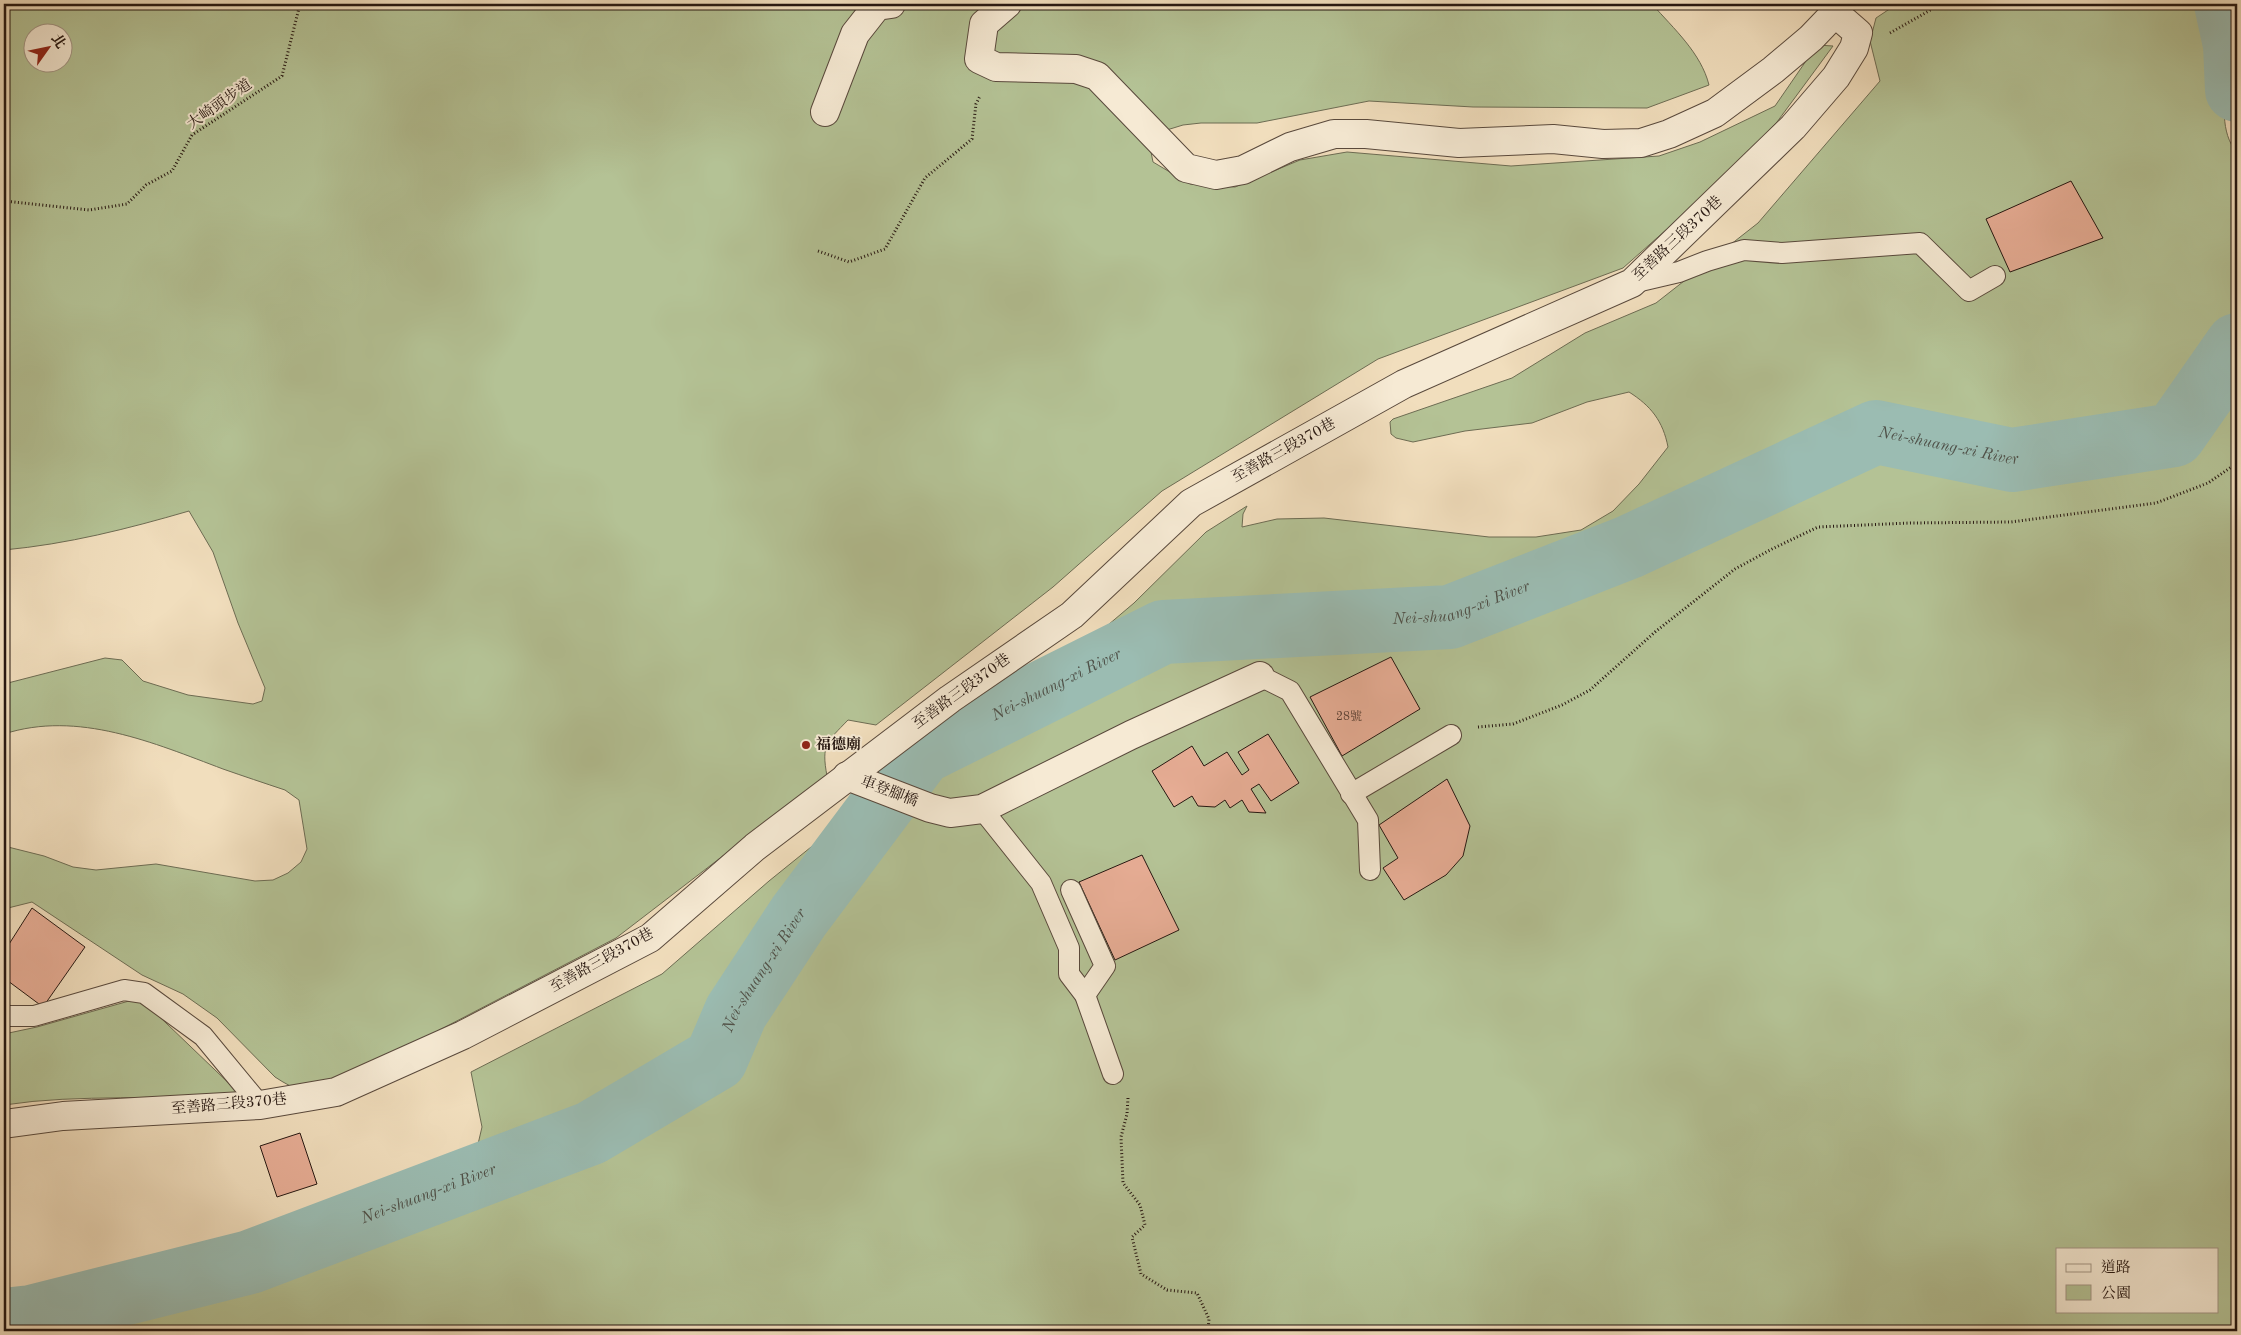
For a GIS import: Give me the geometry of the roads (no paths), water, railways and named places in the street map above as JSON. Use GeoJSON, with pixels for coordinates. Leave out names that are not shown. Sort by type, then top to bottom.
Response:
{"type":"FeatureCollection","features":[{"type":"Feature","properties":{"kind":"street"},"geometry":{"type":"LineString","coordinates":[[825,112],[855,34],[882,4]]}},
{"type":"Feature","properties":{"kind":"street","name":"至善路三段370巷"},"geometry":{"type":"LineString","coordinates":[[4,1124],[63,1116],[260,1105],[336,1092],[463,1035],[650,938],[755,847],[950,699],[1072,615],[1191,503],[1404,384],[1632,283],[1793,127],[1836,77],[1854,48],[1858,33],[1835,13],[1811,38],[1773,70],[1715,113],[1669,134],[1641,144],[1603,144],[1554,139],[1459,143],[1366,134],[1334,134],[1290,147],[1243,170],[1216,175],[1186,168],[1098,76],[1076,69],[996,67],[978,59],[984,24],[1007,4]]}},
{"type":"Feature","properties":{"kind":"street","name":"車登腳橋"},"geometry":{"type":"LineString","coordinates":[[848,776],[930,808],[950,813],[982,809],[1131,735],[1260,676]]}},
{"type":"Feature","properties":{"kind":"lane"},"geometry":{"type":"LineString","coordinates":[[1632,283],[1679,272],[1707,260],[1744,250],[1782,253],[1920,243],[1969,291],[1995,276]]}},
{"type":"Feature","properties":{"kind":"lane"},"geometry":{"type":"LineString","coordinates":[[1260,676],[1290,691],[1368,820],[1370,870]]}},
{"type":"Feature","properties":{"kind":"lane"},"geometry":{"type":"LineString","coordinates":[[1352,794],[1451,735]]}},
{"type":"Feature","properties":{"kind":"lane"},"geometry":{"type":"LineString","coordinates":[[982,809],[1041,883],[1069,948],[1069,974],[1085,995],[1113,1074]]}},
{"type":"Feature","properties":{"kind":"lane"},"geometry":{"type":"LineString","coordinates":[[1071,890],[1105,966],[1085,995]]}},
{"type":"Feature","properties":{"kind":"lane"},"geometry":{"type":"LineString","coordinates":[[4,1016],[34,1016],[124,990],[144,993],[203,1036],[260,1105]]}},
{"type":"Feature","properties":{"kind":"waterway","name":"Nei-shuang-xi River"},"geometry":{"type":"LineString","coordinates":[[2226,4],[2235,45],[2237,90]]}},
{"type":"Feature","properties":{"kind":"waterway","name":"Nei-shuang-xi River"},"geometry":{"type":"LineString","coordinates":[[4,1320],[31,1317],[250,1262],[591,1133],[716,1059],[736,1012],[799,916],[921,753],[1163,632],[1450,617],[1629,547],[1876,432],[2012,460],[2174,435],[2237,345]]}},
{"type":"Feature","properties":{"kind":"place","name":"福德廟"},"geometry":{"type":"Point","coordinates":[806,745]}}]}
